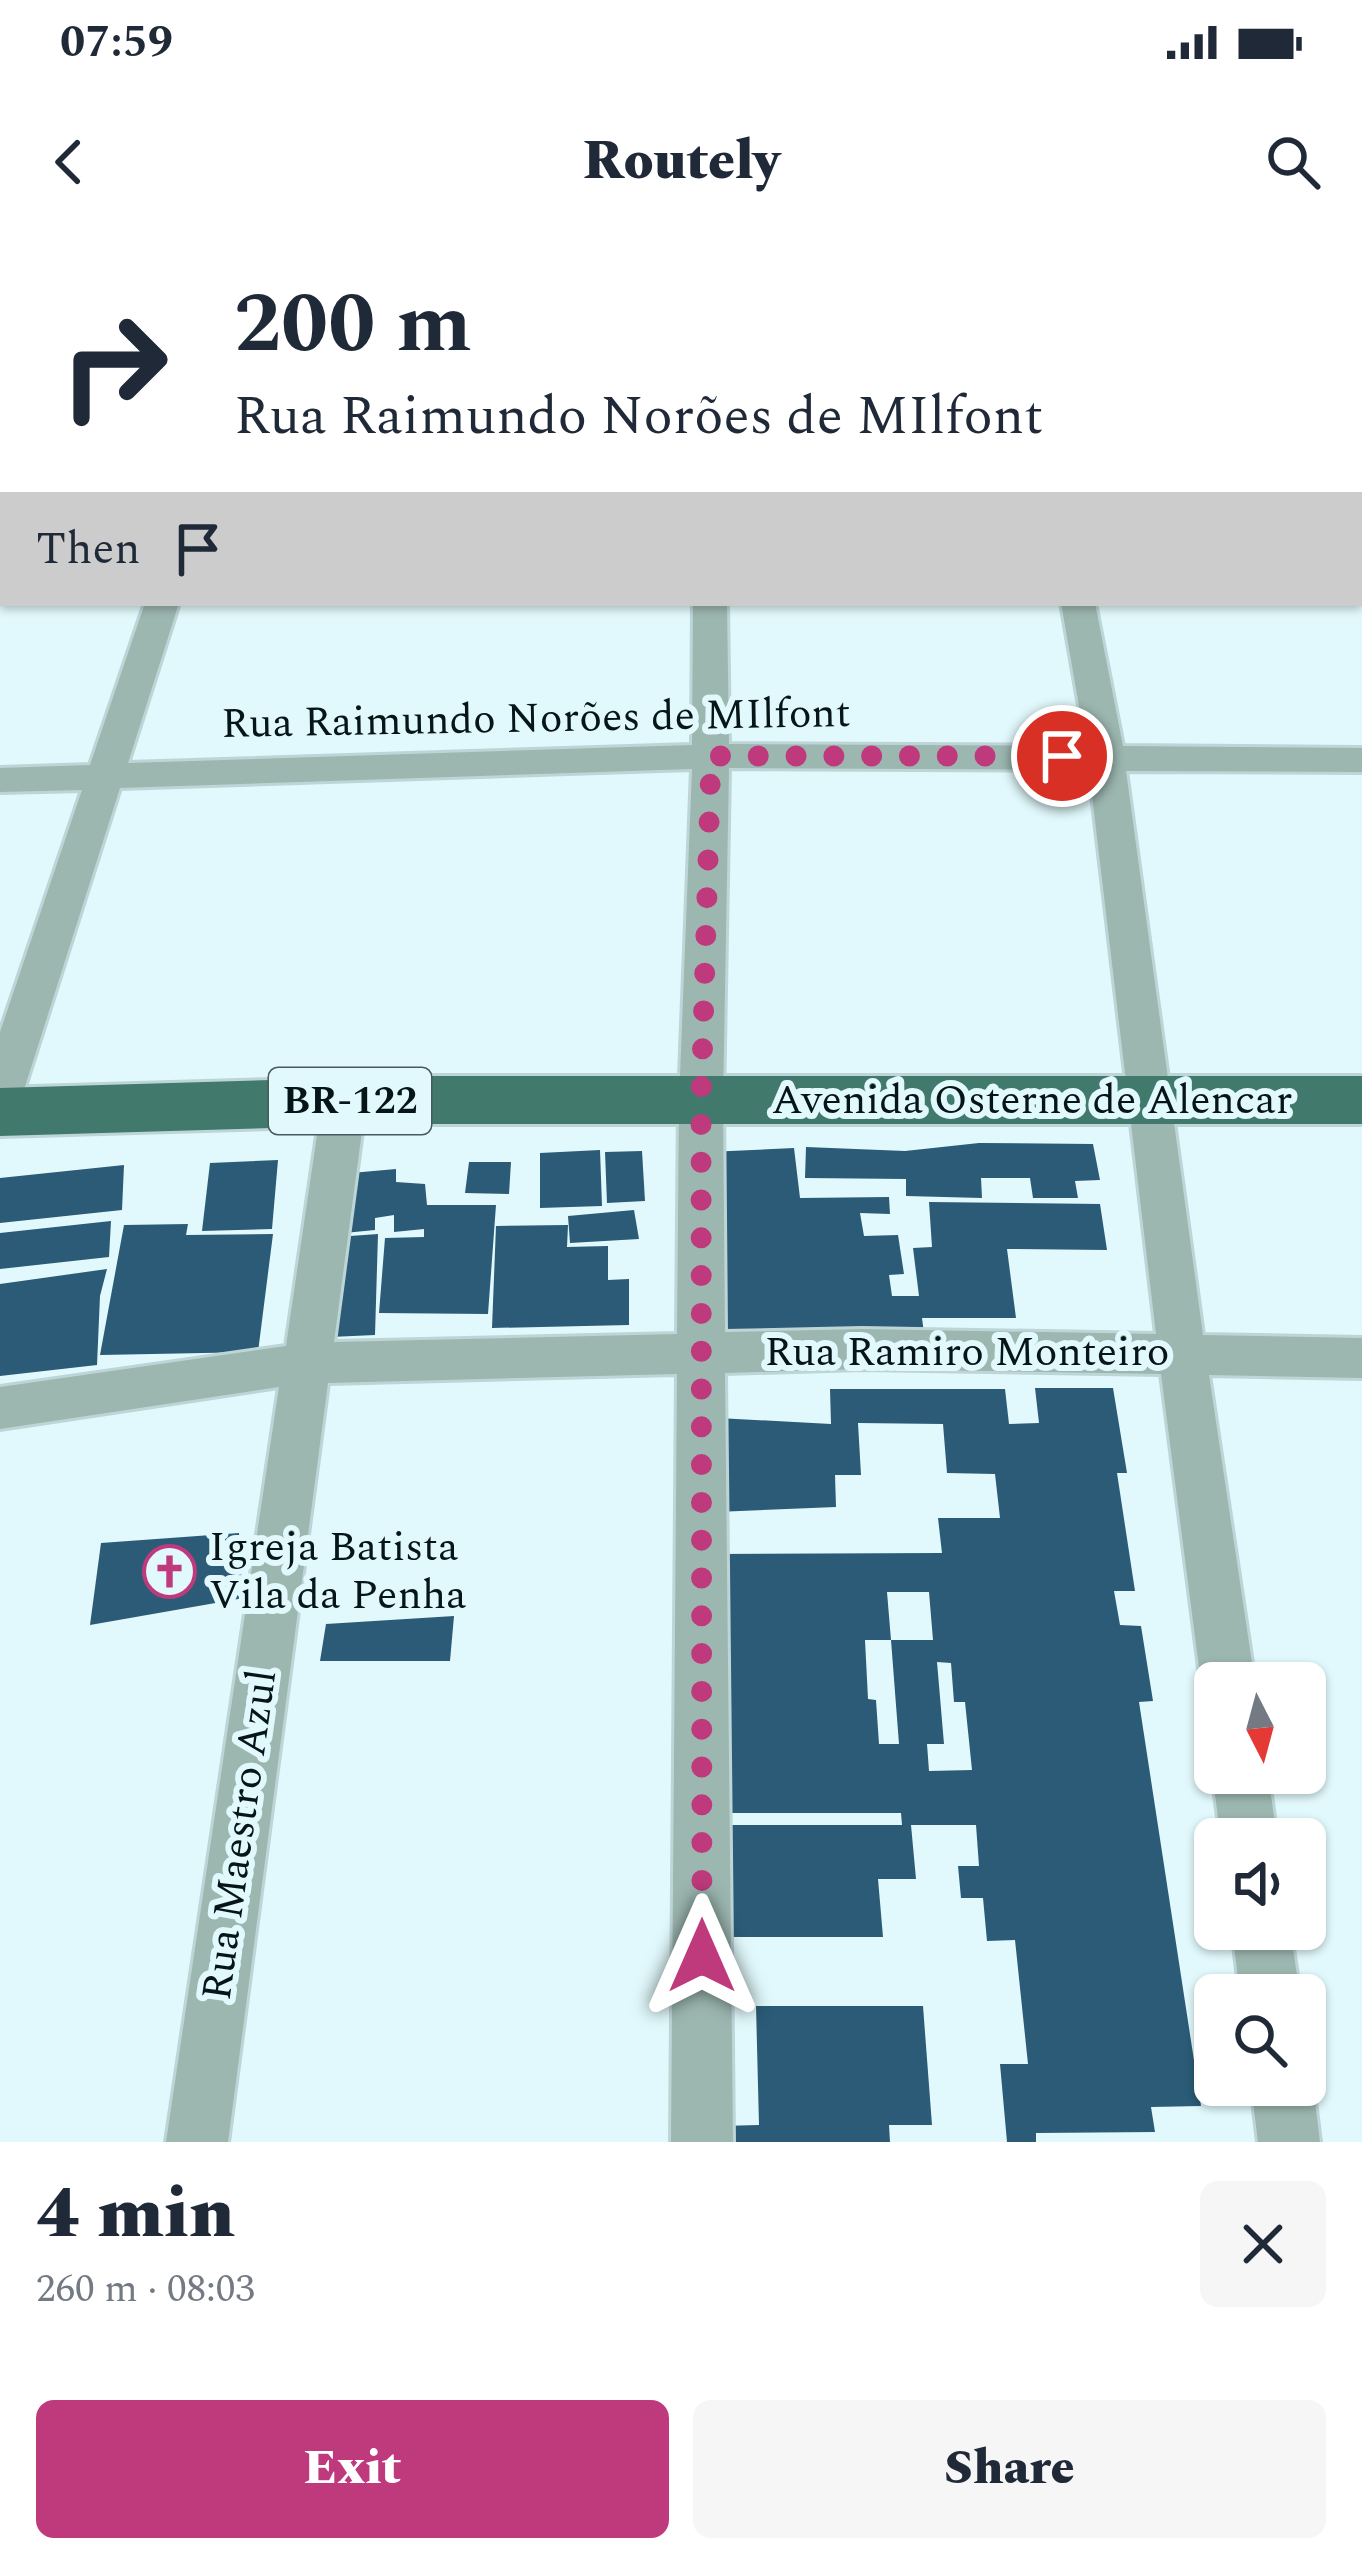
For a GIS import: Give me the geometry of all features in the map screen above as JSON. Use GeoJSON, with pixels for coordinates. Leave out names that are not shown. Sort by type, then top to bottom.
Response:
{"type":"FeatureCollection","features":[{"type":"Feature","properties":{"kind":"highway","name":"Avenida Osterne de Alencar"},"geometry":{"type":"LineString","coordinates":[[701,1101],[1362,1100]]}},
{"type":"Feature","properties":{"kind":"highway","name":"BR-122"},"geometry":{"type":"LineString","coordinates":[[0,1112],[344,1101],[701,1101]]}},
{"type":"Feature","properties":{"kind":"street"},"geometry":{"type":"LineString","coordinates":[[0,1096],[161,606]]}},
{"type":"Feature","properties":{"kind":"street"},"geometry":{"type":"LineString","coordinates":[[702,2142],[701,1101],[711,756],[710,606]]}},
{"type":"Feature","properties":{"kind":"street"},"geometry":{"type":"LineString","coordinates":[[1079,606],[1106,756],[1147,1101],[1225,1662]]}},
{"type":"Feature","properties":{"kind":"street","name":"Rua Raimundo Norões de MIlfont"},"geometry":{"type":"LineString","coordinates":[[0,780],[711,756],[1362,760]]}},
{"type":"Feature","properties":{"kind":"street","name":"Rua Maestro Azul"},"geometry":{"type":"LineString","coordinates":[[197,2142],[344,1101]]}},
{"type":"Feature","properties":{"kind":"street","name":"Rua Ramiro Monteiro"},"geometry":{"type":"LineString","coordinates":[[0,1408],[304,1364],[701,1353],[1184,1351],[1362,1358]]}},
{"type":"Feature","properties":{"kind":"street"},"geometry":{"type":"LineString","coordinates":[[1285,2106],[1289,2142]]}},
{"type":"Feature","properties":{"kind":"building"},"geometry":{"type":"Polygon","coordinates":[[[979,1143],[1093,1144],[1100,1180],[1075,1181],[1078,1198],[1033,1198],[1030,1178],[981,1178],[982,1198],[906,1196],[906,1179],[805,1178],[806,1147],[905,1151],[979,1143]]]}},
{"type":"Feature","properties":{"kind":"building"},"geometry":{"type":"Polygon","coordinates":[[[794,1148],[800,1198],[889,1197],[890,1214],[860,1213],[864,1236],[898,1235],[904,1274],[889,1275],[892,1296],[919,1296],[913,1248],[932,1247],[929,1202],[1100,1204],[1107,1250],[1007,1249],[1016,1318],[922,1318],[924,1333],[833,1337],[832,1328],[725,1332],[708,1152],[794,1148]]]}},
{"type":"Feature","properties":{"kind":"building"},"geometry":{"type":"Polygon","coordinates":[[[600,1150],[602,1206],[540,1208],[540,1153],[600,1150]]]}},
{"type":"Feature","properties":{"kind":"building"},"geometry":{"type":"Polygon","coordinates":[[[642,1151],[645,1201],[607,1203],[605,1152],[642,1151]]]}},
{"type":"Feature","properties":{"kind":"building"},"geometry":{"type":"Polygon","coordinates":[[[278,1160],[272,1229],[202,1231],[210,1163],[278,1160]]]}},
{"type":"Feature","properties":{"kind":"building"},"geometry":{"type":"Polygon","coordinates":[[[469,1162],[511,1162],[509,1194],[465,1193],[469,1162]]]}},
{"type":"Feature","properties":{"kind":"building"},"geometry":{"type":"Polygon","coordinates":[[[124,1165],[122,1210],[0,1223],[0,1178],[124,1165]]]}},
{"type":"Feature","properties":{"kind":"building"},"geometry":{"type":"Polygon","coordinates":[[[396,1169],[396,1182],[425,1184],[427,1205],[496,1205],[488,1314],[379,1313],[385,1238],[424,1237],[424,1229],[394,1232],[394,1215],[375,1218],[375,1230],[334,1234],[334,1207],[355,1205],[355,1190],[340,1191],[340,1174],[396,1169]]]}},
{"type":"Feature","properties":{"kind":"building"},"geometry":{"type":"Polygon","coordinates":[[[634,1210],[639,1239],[570,1243],[568,1216],[634,1210]]]}},
{"type":"Feature","properties":{"kind":"building"},"geometry":{"type":"Polygon","coordinates":[[[111,1221],[109,1257],[0,1269],[0,1233],[111,1221]]]}},
{"type":"Feature","properties":{"kind":"building"},"geometry":{"type":"Polygon","coordinates":[[[188,1224],[186,1235],[273,1234],[258,1352],[100,1355],[124,1225],[188,1224]]]}},
{"type":"Feature","properties":{"kind":"building"},"geometry":{"type":"Polygon","coordinates":[[[568,1225],[567,1247],[608,1246],[608,1280],[629,1279],[629,1325],[492,1328],[496,1226],[568,1225]]]}},
{"type":"Feature","properties":{"kind":"building"},"geometry":{"type":"Polygon","coordinates":[[[378,1234],[375,1335],[331,1337],[336,1237],[378,1234]]]}},
{"type":"Feature","properties":{"kind":"building"},"geometry":{"type":"Polygon","coordinates":[[[107,1269],[100,1296],[97,1365],[0,1376],[0,1284],[107,1269]]]}},
{"type":"Feature","properties":{"kind":"building"},"geometry":{"type":"Polygon","coordinates":[[[1035,1388],[1113,1388],[1127,1473],[1117,1473],[1135,1591],[1114,1591],[1120,1625],[1141,1626],[1153,1701],[1139,1702],[1194,2060],[1194,2106],[1201,2106],[1151,2107],[1155,2132],[1036,2133],[1036,2142],[1007,2142],[1000,2064],[1028,2064],[1015,1940],[987,1941],[983,1898],[961,1898],[958,1866],[979,1866],[976,1825],[911,1825],[916,1879],[878,1879],[883,1937],[715,1937],[713,1825],[902,1825],[901,1813],[722,1813],[717,1554],[942,1553],[938,1518],[1000,1518],[995,1474],[947,1473],[943,1424],[858,1423],[861,1475],[835,1475],[836,1507],[716,1512],[718,1418],[831,1424],[830,1389],[1005,1389],[1009,1424],[1039,1423],[1035,1388]],[[887,1592],[891,1640],[933,1640],[929,1592],[887,1592]],[[865,1640],[868,1699],[876,1700],[879,1744],[899,1744],[891,1640],[865,1640]],[[937,1662],[944,1744],[927,1744],[929,1771],[972,1770],[965,1702],[954,1702],[951,1663],[937,1662]]]}},
{"type":"Feature","properties":{"kind":"building","name":"Igreja Batista Vila da Penha"},"geometry":{"type":"Polygon","coordinates":[[[239,1533],[244,1598],[90,1625],[101,1543],[239,1533]]]}},
{"type":"Feature","properties":{"kind":"building"},"geometry":{"type":"Polygon","coordinates":[[[454,1616],[450,1661],[320,1661],[326,1624],[454,1616]]]}},
{"type":"Feature","properties":{"kind":"building"},"geometry":{"type":"Polygon","coordinates":[[[756,2006],[923,2006],[932,2125],[889,2125],[890,2142],[720,2142],[720,2126],[759,2125],[756,2006]]]}},
{"type":"Feature","properties":{"kind":"place","name":"Igreja Batista Vila da Penha"},"geometry":{"type":"Point","coordinates":[170,1571]}},
{"type":"Feature","properties":{"kind":"route"},"geometry":{"type":"LineString","coordinates":[[702,1956],[701,1101],[711,756],[1062,756]]}}]}
